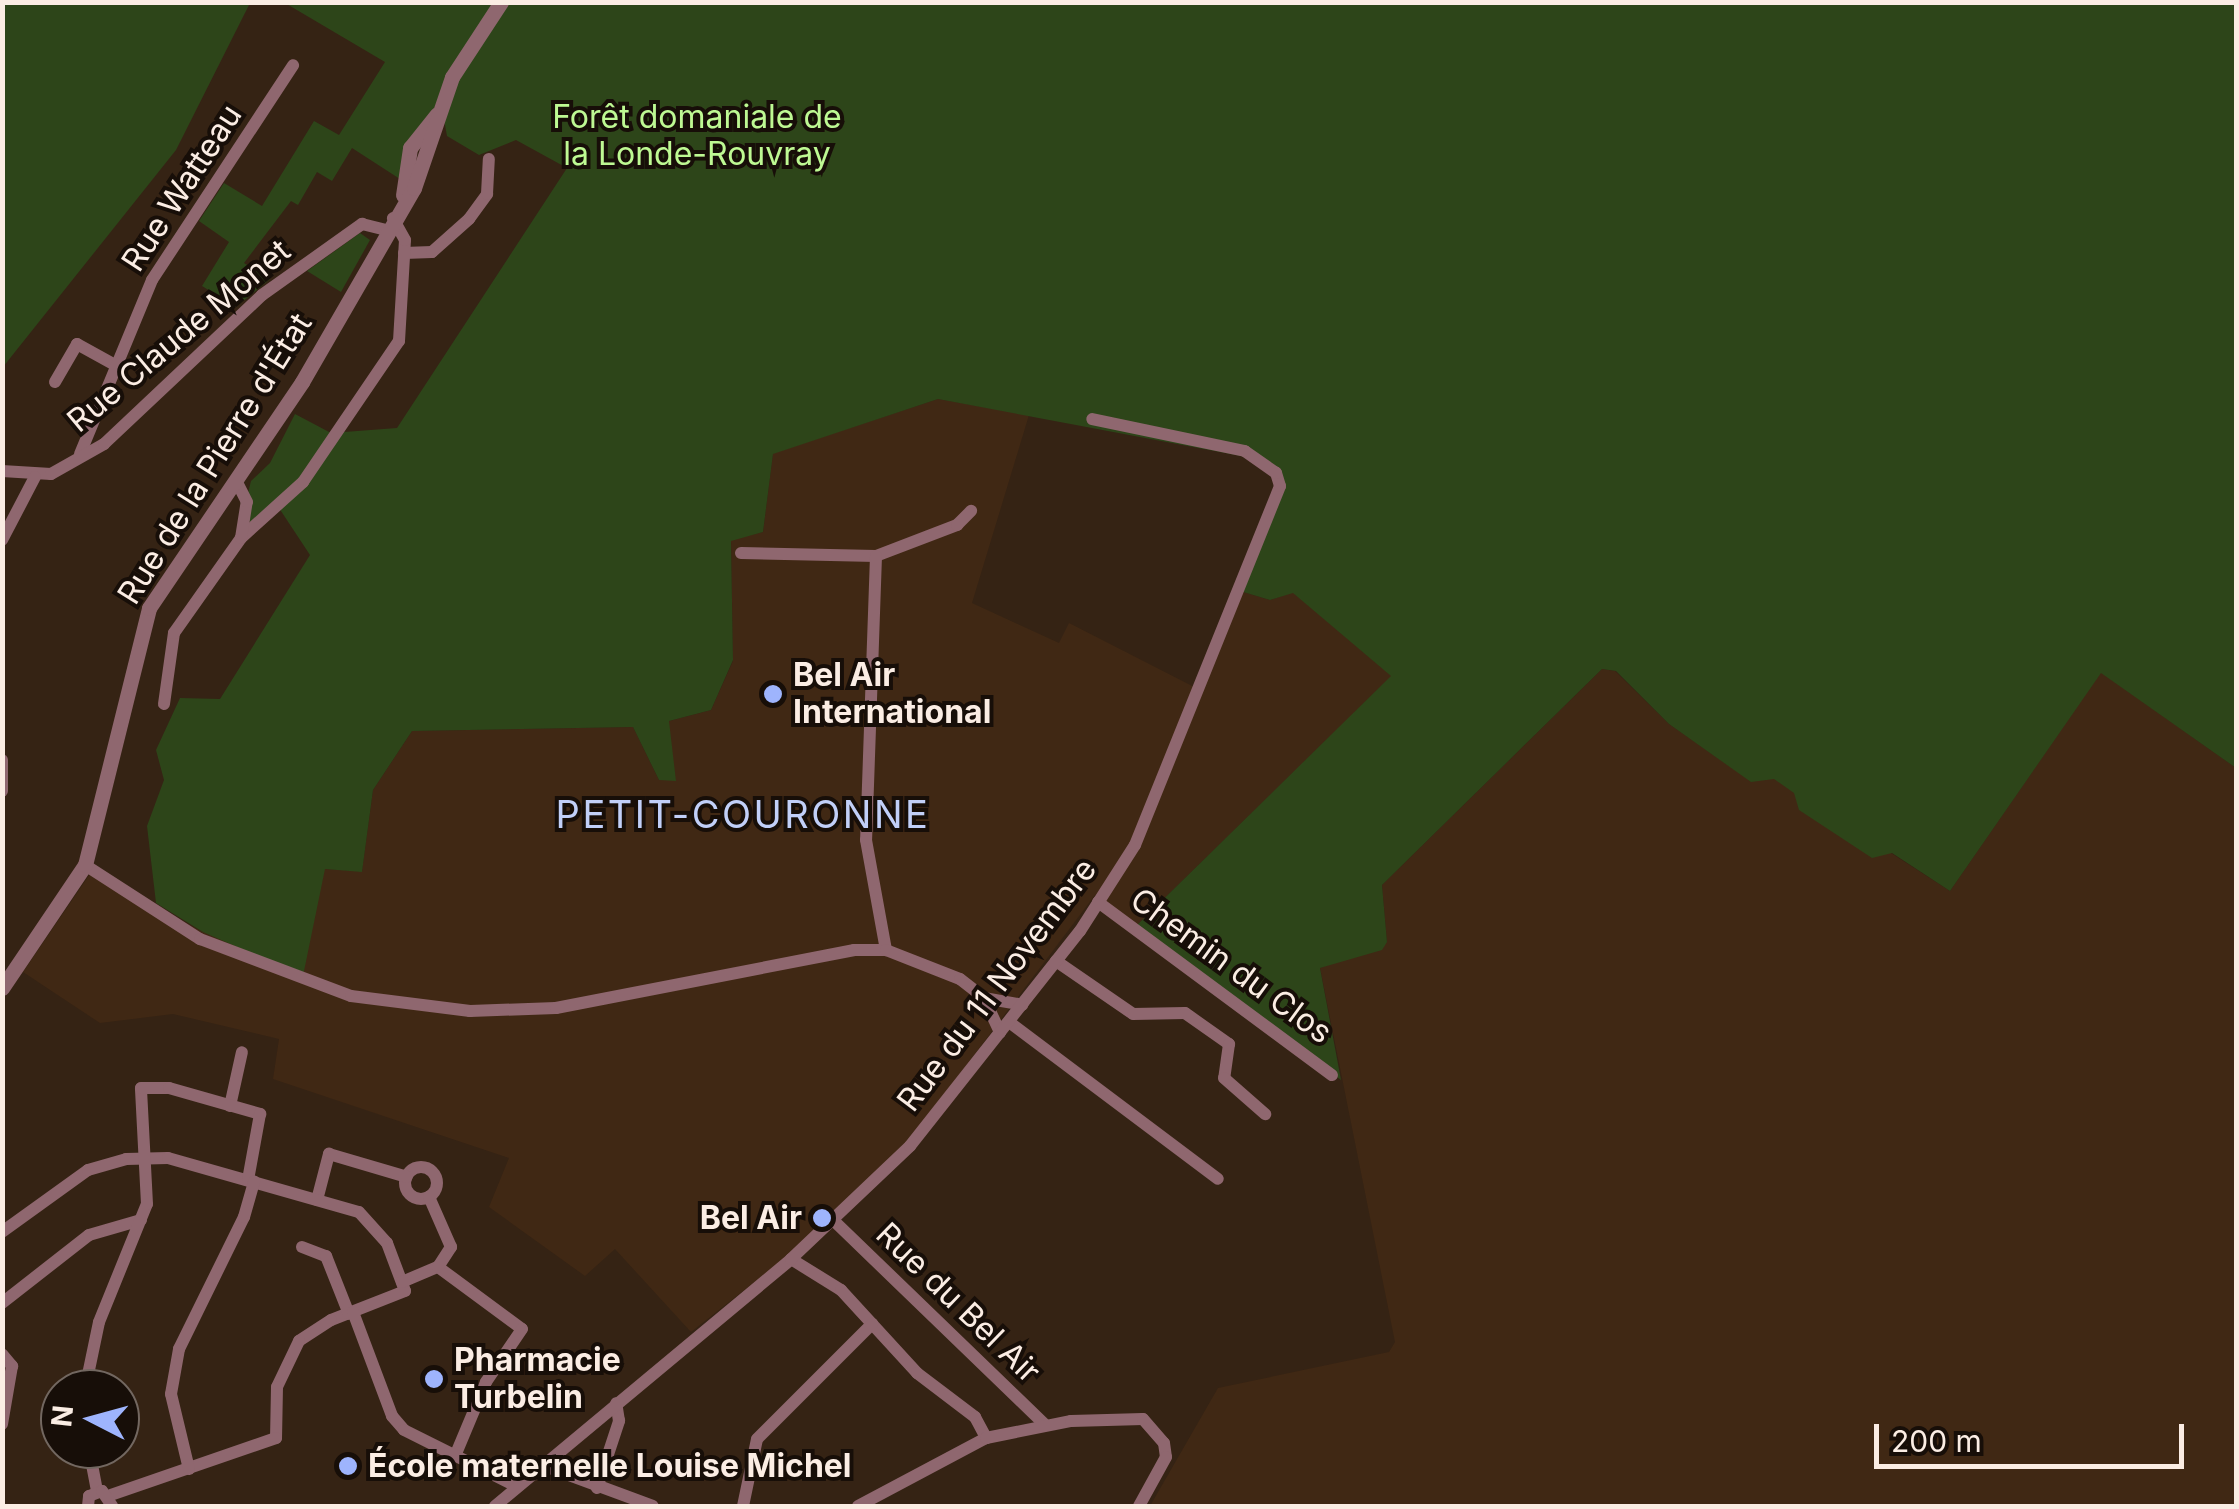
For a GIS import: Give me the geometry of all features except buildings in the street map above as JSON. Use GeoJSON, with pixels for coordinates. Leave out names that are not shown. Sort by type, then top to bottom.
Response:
{"type":"FeatureCollection","features":[{"type":"Feature","properties":{"kind":"street","name":"Rue de la Pierre d'État"},"geometry":{"type":"LineString","coordinates":[[2,988],[85,865],[142,623],[302,382],[393,217],[410,148],[443,107],[452,77],[501,2]]}},
{"type":"Feature","properties":{"kind":"street","name":"Rue Watteau"},"geometry":{"type":"LineString","coordinates":[[79,456],[152,280],[293,65]]}},
{"type":"Feature","properties":{"kind":"street"},"geometry":{"type":"LineString","coordinates":[[404,253],[432,252],[469,219],[487,194],[488,159]]}},
{"type":"Feature","properties":{"kind":"street"},"geometry":{"type":"LineString","coordinates":[[164,704],[174,633],[242,538],[303,482],[399,341],[404,253],[402,229],[393,217]]}},
{"type":"Feature","properties":{"kind":"street","name":"Rue Claude Monet"},"geometry":{"type":"LineString","coordinates":[[35,477],[110,440],[161,384],[262,296],[362,224],[393,217]]}},
{"type":"Feature","properties":{"kind":"street"},"geometry":{"type":"LineString","coordinates":[[54,382],[77,344],[117,366]]}},
{"type":"Feature","properties":{"kind":"street","name":"Rue du 11 Novembre"},"geometry":{"type":"LineString","coordinates":[[495,1506],[791,1259],[910,1146],[1056,960],[1098,902],[1140,832],[1280,486],[1276,473],[1245,451],[1092,419]]}},
{"type":"Feature","properties":{"kind":"street"},"geometry":{"type":"LineString","coordinates":[[2,471],[35,477],[2,540]]}},
{"type":"Feature","properties":{"kind":"street"},"geometry":{"type":"LineString","coordinates":[[236,480],[247,502],[242,538]]}},
{"type":"Feature","properties":{"kind":"street"},"geometry":{"type":"LineString","coordinates":[[742,553],[876,556],[956,526],[971,511]]}},
{"type":"Feature","properties":{"kind":"street"},"geometry":{"type":"LineString","coordinates":[[876,556],[866,840],[886,950]]}},
{"type":"Feature","properties":{"kind":"street"},"geometry":{"type":"LineString","coordinates":[[2,760],[2,791]]}},
{"type":"Feature","properties":{"kind":"street"},"geometry":{"type":"LineString","coordinates":[[85,865],[158,916],[252,963],[351,996],[421,1006],[556,1008],[854,950],[886,950],[921,960],[984,998],[1022,1005]]}},
{"type":"Feature","properties":{"kind":"street","name":"Chemin du Clos"},"geometry":{"type":"LineString","coordinates":[[1098,902],[1332,1075]]}},
{"type":"Feature","properties":{"kind":"street"},"geometry":{"type":"LineString","coordinates":[[1056,960],[1133,1014],[1185,1014],[1229,1044],[1224,1078],[1265,1114]]}},
{"type":"Feature","properties":{"kind":"street"},"geometry":{"type":"LineString","coordinates":[[984,998],[1005,1027],[1218,1179]]}},
{"type":"Feature","properties":{"kind":"street"},"geometry":{"type":"LineString","coordinates":[[230,1106],[242,1052]]}},
{"type":"Feature","properties":{"kind":"street"},"geometry":{"type":"LineString","coordinates":[[90,1369],[118,1264],[142,1220],[141,1088],[169,1088],[260,1114],[244,1217],[178,1349],[172,1394],[189,1469]]}},
{"type":"Feature","properties":{"kind":"street"},"geometry":{"type":"LineString","coordinates":[[317,1200],[329,1154],[407,1178]]}},
{"type":"Feature","properties":{"kind":"street"},"geometry":{"type":"LineString","coordinates":[[2,1232],[58,1186],[88,1170],[144,1158],[251,1180],[374,1223],[405,1291],[351,1313],[299,1341],[277,1387],[276,1438],[88,1506]]}},
{"type":"Feature","properties":{"kind":"street"},"geometry":{"type":"LineString","coordinates":[[407,1178],[418,1168],[432,1172],[437,1185],[428,1197]]}},
{"type":"Feature","properties":{"kind":"street"},"geometry":{"type":"LineString","coordinates":[[407,1178],[413,1196],[428,1197]]}},
{"type":"Feature","properties":{"kind":"street"},"geometry":{"type":"LineString","coordinates":[[402,1282],[438,1268],[451,1247],[428,1197]]}},
{"type":"Feature","properties":{"kind":"street","name":"Rue du Bel Air"},"geometry":{"type":"LineString","coordinates":[[832,1219],[1045,1425]]}},
{"type":"Feature","properties":{"kind":"street"},"geometry":{"type":"LineString","coordinates":[[2,1302],[89,1235],[142,1220]]}},
{"type":"Feature","properties":{"kind":"street"},"geometry":{"type":"LineString","coordinates":[[302,1248],[326,1256],[392,1416],[404,1430],[516,1486]]}},
{"type":"Feature","properties":{"kind":"street"},"geometry":{"type":"LineString","coordinates":[[791,1259],[841,1290],[918,1373],[975,1417],[986,1438]]}},
{"type":"Feature","properties":{"kind":"street"},"geometry":{"type":"LineString","coordinates":[[438,1268],[522,1329],[486,1382],[455,1456]]}},
{"type":"Feature","properties":{"kind":"street"},"geometry":{"type":"LineString","coordinates":[[743,1506],[758,1439],[872,1324]]}},
{"type":"Feature","properties":{"kind":"street"},"geometry":{"type":"LineString","coordinates":[[2,1354],[12,1366],[2,1424]]}},
{"type":"Feature","properties":{"kind":"street"},"geometry":{"type":"LineString","coordinates":[[596,1488],[619,1422],[616,1403]]}},
{"type":"Feature","properties":{"kind":"street"},"geometry":{"type":"LineString","coordinates":[[858,1506],[986,1438],[1045,1425],[1142,1419],[1164,1442],[1166,1457],[1139,1506]]}},
{"type":"Feature","properties":{"kind":"street"},"geometry":{"type":"LineString","coordinates":[[542,1465],[653,1506]]}},
{"type":"Feature","properties":{"kind":"street"},"geometry":{"type":"LineString","coordinates":[[96,1469],[106,1498]]}},
{"type":"Feature","properties":{"kind":"shaded area"},"geometry":{"type":"Polygon","coordinates":[[[938,399],[1029,415],[972,603],[1059,643],[1069,623],[1202,691],[1240,591],[1270,600],[1293,592],[1392,676],[1134,928],[1095,895],[906,1145],[790,1254],[691,1332],[615,1249],[585,1276],[489,1207],[509,1158],[273,1079],[279,1039],[173,1014],[100,1023],[23,972],[92,871],[203,932],[325,869],[362,871],[373,790],[412,731],[633,727],[659,780],[669,721],[711,710],[733,661],[731,540],[763,532],[773,453],[938,399]]]}},
{"type":"Feature","properties":{"kind":"shaded area"},"geometry":{"type":"Polygon","coordinates":[[[1602,669],[1615,671],[1669,724],[1751,781],[1774,778],[1950,891],[2101,672],[2236,768],[2236,1506],[1150,1506],[1218,1388],[1389,1352],[1395,1342],[1320,968],[1387,942],[1382,885],[1602,669]]]}},
{"type":"Feature","properties":{"kind":"green space"},"geometry":{"type":"Polygon","coordinates":[[[3,2],[250,3],[176,150],[3,367],[3,2]]]}},
{"type":"Feature","properties":{"kind":"green space","name":"Forêt domaniale de la Londe-Rouvray"},"geometry":{"type":"Polygon","coordinates":[[[285,3],[2236,3],[2236,768],[2101,673],[1950,891],[1892,853],[1872,858],[1799,810],[1794,793],[1774,779],[1751,782],[1669,724],[1616,671],[1602,669],[1382,885],[1387,942],[1382,950],[1320,968],[1341,1080],[1134,928],[1391,676],[1293,593],[1270,600],[1240,591],[1282,490],[1257,459],[938,399],[773,454],[763,532],[731,541],[733,660],[711,710],[669,721],[676,781],[659,780],[633,727],[412,731],[373,790],[362,872],[325,869],[303,976],[203,932],[156,903],[147,826],[164,780],[156,750],[180,698],[220,699],[310,555],[277,505],[251,523],[243,513],[251,481],[270,463],[295,414],[331,433],[397,428],[567,168],[516,140],[479,155],[447,136],[440,97],[403,181],[352,148],[332,181],[317,172],[298,205],[291,201],[244,263],[270,279],[236,307],[202,286],[229,242],[199,221],[224,183],[262,206],[314,121],[339,135],[385,62],[285,3]]]}},
{"type":"Feature","properties":{"kind":"green space"},"geometry":{"type":"Polygon","coordinates":[[[360,233],[370,240],[341,292],[307,271],[360,233]]]}},
{"type":"Feature","properties":{"kind":"place","name":"Bel Air International"},"geometry":{"type":"Point","coordinates":[773,694]}},
{"type":"Feature","properties":{"kind":"place","name":"Bel Air"},"geometry":{"type":"Point","coordinates":[822,1218]}},
{"type":"Feature","properties":{"kind":"place","name":"Pharmacie Turbelin"},"geometry":{"type":"Point","coordinates":[434,1379]}},
{"type":"Feature","properties":{"kind":"place","name":"École maternelle Louise Michel"},"geometry":{"type":"Point","coordinates":[348,1466]}},
{"type":"Feature","properties":{"kind":"district","name":"PETIT-COURONNE"},"geometry":{"type":"Point","coordinates":[743,815]}}]}
